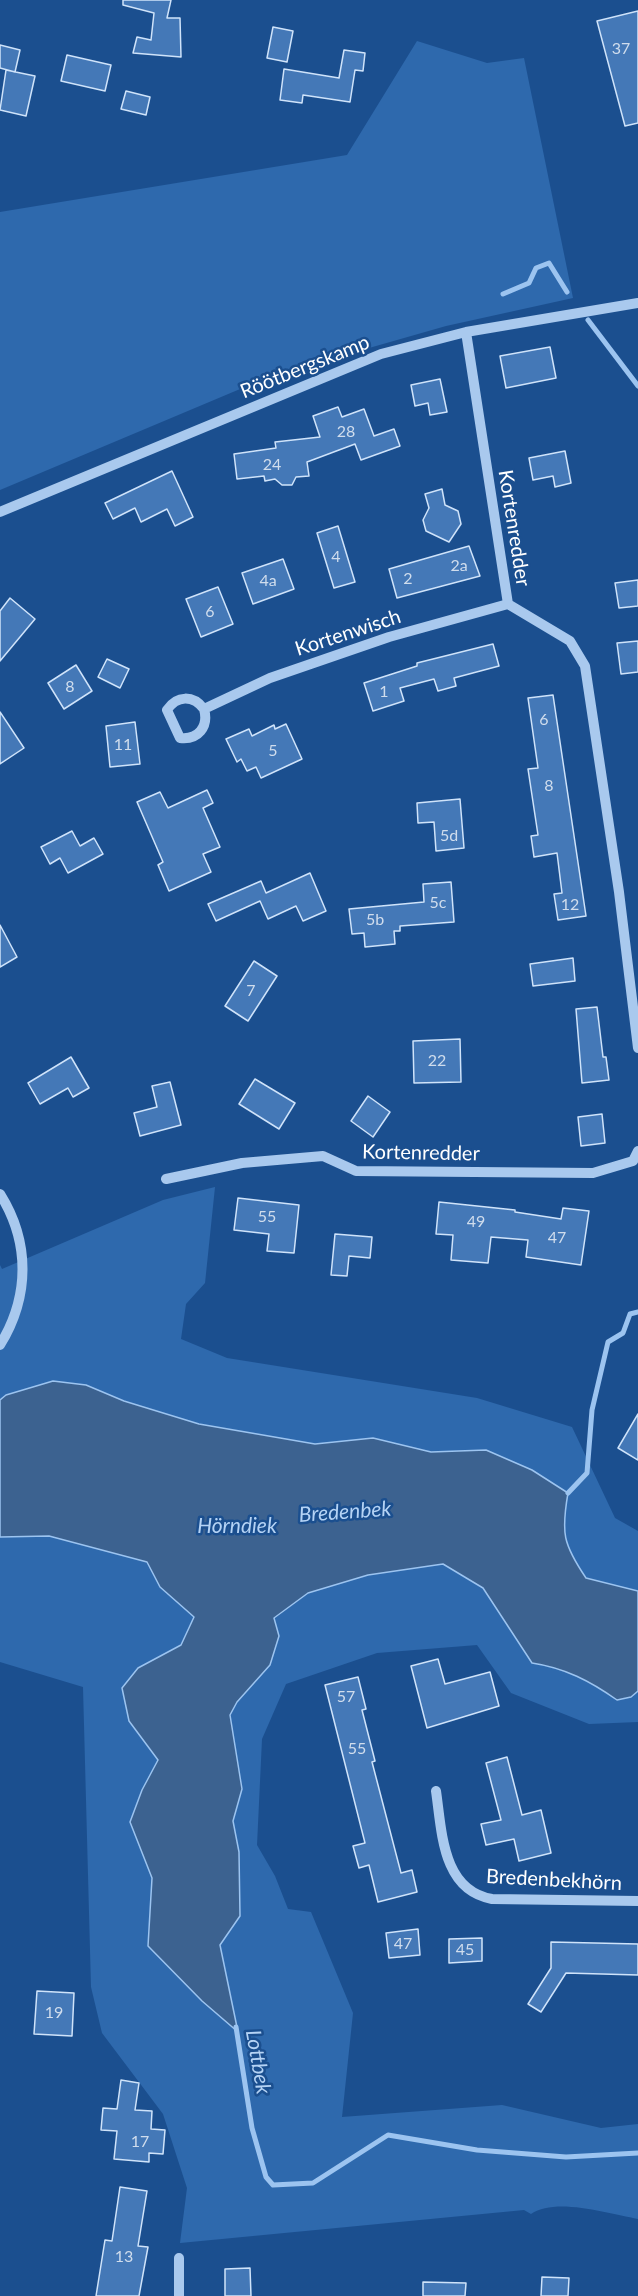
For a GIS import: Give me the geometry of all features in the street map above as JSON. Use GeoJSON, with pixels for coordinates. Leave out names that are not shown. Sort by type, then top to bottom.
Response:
{"type":"FeatureCollection","features":[{"type":"Feature","properties":{"kind":"street","name":"Röötbergskamp"},"geometry":{"type":"LineString","coordinates":[[0,512],[381,354],[466,332],[638,303]]}},
{"type":"Feature","properties":{"kind":"street","name":"Kortenredder"},"geometry":{"type":"LineString","coordinates":[[466,332],[508,604],[570,641],[585,666],[620,892],[638,1048]]}},
{"type":"Feature","properties":{"kind":"street","name":"Kortenwisch"},"geometry":{"type":"LineString","coordinates":[[204,709],[270,678],[378,641],[508,604]]}},
{"type":"Feature","properties":{"kind":"street","name":"Kortenredder"},"geometry":{"type":"LineString","coordinates":[[166,1179],[242,1162],[323,1156],[356,1171],[593,1173],[633,1161],[638,1151]]}},
{"type":"Feature","properties":{"kind":"street"},"geometry":{"type":"LineString","coordinates":[[0,1194],[13,1214],[22,1248],[24,1276],[15,1315],[0,1345]]}},
{"type":"Feature","properties":{"kind":"street","name":"Bredenbekhörn"},"geometry":{"type":"LineString","coordinates":[[436,1791],[450,1866],[470,1892],[492,1899],[638,1901]]}},
{"type":"Feature","properties":{"kind":"street"},"geometry":{"type":"LineString","coordinates":[[179,2258],[179,2296]]}},
{"type":"Feature","properties":{"kind":"shaded area"},"geometry":{"type":"Polygon","coordinates":[[[417,41],[487,63],[524,58],[573,298],[446,326],[271,376],[0,490],[0,212],[347,155],[417,41]]]}},
{"type":"Feature","properties":{"kind":"shaded area"},"geometry":{"type":"Polygon","coordinates":[[[215,1187],[205,1283],[186,1304],[181,1339],[227,1358],[477,1398],[572,1427],[615,1518],[638,1531],[638,1591],[586,1578],[572,1556],[566,1538],[565,1519],[568,1493],[486,1450],[431,1452],[373,1438],[315,1444],[199,1424],[124,1401],[86,1385],[53,1381],[6,1395],[0,1400],[0,1265],[2,1269],[163,1200],[215,1187]]]}},
{"type":"Feature","properties":{"kind":"shaded area"},"geometry":{"type":"Polygon","coordinates":[[[49,1536],[148,1562],[160,1587],[194,1617],[181,1645],[138,1668],[129,1721],[158,1760],[142,1790],[130,1822],[152,1878],[148,1946],[238,2032],[220,1945],[240,1916],[239,1852],[233,1821],[242,1789],[230,1715],[274,1619],[308,1593],[368,1575],[443,1564],[483,1588],[532,1663],[577,1676],[617,1700],[631,1697],[638,1691],[638,1722],[589,1724],[511,1693],[477,1645],[377,1653],[286,1684],[262,1739],[257,1845],[275,1876],[288,1909],[311,1912],[353,2013],[342,2117],[502,2105],[601,2128],[638,2124],[638,2219],[583,2208],[554,2207],[531,2214],[524,2210],[180,2243],[187,2188],[163,2114],[102,2033],[91,1987],[83,1687],[0,1662],[0,1537],[49,1536]]]}},
{"type":"Feature","properties":{"kind":"water","name":"Hörndiek"},"geometry":{"type":"Polygon","coordinates":[[[53,1381],[86,1385],[124,1401],[199,1424],[315,1444],[373,1438],[431,1452],[486,1450],[532,1470],[568,1493],[565,1518],[566,1538],[572,1556],[586,1578],[638,1591],[638,1691],[631,1697],[617,1700],[577,1676],[532,1663],[483,1588],[443,1564],[368,1575],[308,1593],[274,1618],[279,1636],[270,1665],[237,1702],[230,1715],[242,1789],[233,1821],[239,1852],[240,1916],[220,1945],[238,2032],[202,2001],[148,1946],[152,1878],[130,1822],[142,1790],[158,1760],[129,1721],[122,1688],[138,1668],[181,1645],[194,1617],[160,1587],[147,1562],[49,1536],[0,1537],[0,1400],[6,1395],[53,1381]]]}},
{"type":"Feature","properties":{"kind":"building"},"geometry":{"type":"Polygon","coordinates":[[[123,0],[171,0],[167,18],[180,18],[181,57],[133,53],[137,37],[151,40],[154,13],[123,5],[123,0]]]}},
{"type":"Feature","properties":{"kind":"building"},"geometry":{"type":"Polygon","coordinates":[[[638,11],[638,123],[625,126],[597,21],[638,11]]]}},
{"type":"Feature","properties":{"kind":"building"},"geometry":{"type":"Polygon","coordinates":[[[273,27],[293,31],[287,62],[267,58],[273,27]]]}},
{"type":"Feature","properties":{"kind":"building"},"geometry":{"type":"Polygon","coordinates":[[[0,45],[20,50],[15,72],[0,68],[0,45]]]}},
{"type":"Feature","properties":{"kind":"building"},"geometry":{"type":"Polygon","coordinates":[[[344,50],[365,53],[363,71],[355,70],[350,102],[303,95],[302,103],[280,100],[284,69],[339,78],[344,50]]]}},
{"type":"Feature","properties":{"kind":"building"},"geometry":{"type":"Polygon","coordinates":[[[67,55],[111,65],[105,91],[61,81],[67,55]]]}},
{"type":"Feature","properties":{"kind":"building"},"geometry":{"type":"Polygon","coordinates":[[[6,70],[35,76],[26,116],[0,110],[6,70]]]}},
{"type":"Feature","properties":{"kind":"building"},"geometry":{"type":"Polygon","coordinates":[[[126,91],[150,97],[146,115],[121,109],[126,91]]]}},
{"type":"Feature","properties":{"kind":"building"},"geometry":{"type":"Polygon","coordinates":[[[550,347],[556,378],[506,388],[500,356],[550,347]]]}},
{"type":"Feature","properties":{"kind":"building"},"geometry":{"type":"Polygon","coordinates":[[[440,379],[447,412],[430,415],[428,403],[415,406],[411,385],[440,379]]]}},
{"type":"Feature","properties":{"kind":"building"},"geometry":{"type":"Polygon","coordinates":[[[338,407],[342,417],[364,409],[374,436],[394,429],[400,446],[361,460],[355,444],[307,462],[309,476],[296,477],[292,485],[282,485],[275,479],[265,481],[264,476],[237,479],[234,454],[276,448],[275,442],[320,437],[313,416],[338,407]]]}},
{"type":"Feature","properties":{"kind":"building"},"geometry":{"type":"Polygon","coordinates":[[[565,451],[571,483],[555,487],[553,476],[533,480],[529,458],[565,451]]]}},
{"type":"Feature","properties":{"kind":"building"},"geometry":{"type":"Polygon","coordinates":[[[172,471],[193,517],[175,526],[167,509],[141,522],[135,508],[113,519],[105,503],[172,471]]]}},
{"type":"Feature","properties":{"kind":"building"},"geometry":{"type":"Polygon","coordinates":[[[442,489],[445,505],[458,511],[461,524],[449,542],[426,531],[423,520],[429,508],[425,494],[442,489]]]}},
{"type":"Feature","properties":{"kind":"building"},"geometry":{"type":"Polygon","coordinates":[[[338,526],[355,582],[334,588],[317,533],[338,526]]]}},
{"type":"Feature","properties":{"kind":"building"},"geometry":{"type":"Polygon","coordinates":[[[469,546],[480,576],[397,598],[389,569],[469,546]]]}},
{"type":"Feature","properties":{"kind":"building"},"geometry":{"type":"Polygon","coordinates":[[[283,559],[294,589],[253,604],[242,573],[283,559]]]}},
{"type":"Feature","properties":{"kind":"building"},"geometry":{"type":"Polygon","coordinates":[[[638,580],[638,606],[619,608],[615,583],[638,580]]]}},
{"type":"Feature","properties":{"kind":"building"},"geometry":{"type":"Polygon","coordinates":[[[218,587],[233,624],[201,637],[186,599],[218,587]]]}},
{"type":"Feature","properties":{"kind":"building"},"geometry":{"type":"Polygon","coordinates":[[[10,598],[35,619],[0,661],[0,611],[10,598]]]}},
{"type":"Feature","properties":{"kind":"building"},"geometry":{"type":"Polygon","coordinates":[[[638,641],[638,672],[621,674],[617,643],[638,641]]]}},
{"type":"Feature","properties":{"kind":"building"},"geometry":{"type":"Polygon","coordinates":[[[493,644],[499,666],[454,678],[456,686],[438,691],[434,679],[400,688],[404,701],[373,711],[364,683],[417,666],[417,663],[493,644]]]}},
{"type":"Feature","properties":{"kind":"building"},"geometry":{"type":"Polygon","coordinates":[[[107,659],[129,669],[120,688],[98,677],[107,659]]]}},
{"type":"Feature","properties":{"kind":"building"},"geometry":{"type":"Polygon","coordinates":[[[76,665],[92,691],[64,709],[48,683],[76,665]]]}},
{"type":"Feature","properties":{"kind":"building"},"geometry":{"type":"Polygon","coordinates":[[[553,695],[586,916],[558,920],[554,894],[562,893],[557,853],[534,857],[531,836],[538,835],[528,769],[538,768],[528,698],[553,695]]]}},
{"type":"Feature","properties":{"kind":"building"},"geometry":{"type":"Polygon","coordinates":[[[0,712],[24,748],[0,764],[0,712]]]}},
{"type":"Feature","properties":{"kind":"building"},"geometry":{"type":"Polygon","coordinates":[[[135,722],[140,764],[110,767],[106,726],[135,722]]]}},
{"type":"Feature","properties":{"kind":"building"},"geometry":{"type":"Polygon","coordinates":[[[286,724],[302,759],[261,778],[256,767],[247,771],[241,759],[237,762],[226,739],[249,729],[252,736],[274,725],[275,729],[286,724]]]}},
{"type":"Feature","properties":{"kind":"building"},"geometry":{"type":"Polygon","coordinates":[[[207,790],[213,803],[203,808],[220,847],[203,854],[211,872],[169,891],[158,865],[163,862],[137,802],[160,792],[168,808],[207,790]]]}},
{"type":"Feature","properties":{"kind":"building"},"geometry":{"type":"Polygon","coordinates":[[[460,799],[464,848],[436,851],[434,822],[418,823],[417,803],[460,799]]]}},
{"type":"Feature","properties":{"kind":"building"},"geometry":{"type":"Polygon","coordinates":[[[72,831],[80,846],[94,838],[103,854],[68,873],[60,858],[50,864],[41,847],[72,831]]]}},
{"type":"Feature","properties":{"kind":"building"},"geometry":{"type":"Polygon","coordinates":[[[310,873],[326,911],[303,921],[296,906],[268,919],[260,901],[216,921],[208,904],[261,881],[266,893],[310,873]]]}},
{"type":"Feature","properties":{"kind":"building"},"geometry":{"type":"Polygon","coordinates":[[[451,882],[454,922],[400,926],[400,931],[394,931],[395,944],[365,947],[364,933],[352,934],[349,909],[424,902],[423,884],[451,882]]]}},
{"type":"Feature","properties":{"kind":"building"},"geometry":{"type":"Polygon","coordinates":[[[0,925],[17,957],[0,967],[0,925]]]}},
{"type":"Feature","properties":{"kind":"building"},"geometry":{"type":"Polygon","coordinates":[[[573,958],[575,981],[533,986],[530,964],[573,958]]]}},
{"type":"Feature","properties":{"kind":"building"},"geometry":{"type":"Polygon","coordinates":[[[254,961],[277,976],[248,1021],[225,1006],[254,961]]]}},
{"type":"Feature","properties":{"kind":"building"},"geometry":{"type":"Polygon","coordinates":[[[597,1007],[603,1057],[606,1057],[609,1080],[582,1083],[576,1009],[597,1007]]]}},
{"type":"Feature","properties":{"kind":"building"},"geometry":{"type":"Polygon","coordinates":[[[460,1039],[461,1082],[414,1083],[413,1041],[460,1039]]]}},
{"type":"Feature","properties":{"kind":"building"},"geometry":{"type":"Polygon","coordinates":[[[71,1057],[89,1088],[73,1097],[68,1088],[40,1104],[28,1083],[71,1057]]]}},
{"type":"Feature","properties":{"kind":"building"},"geometry":{"type":"Polygon","coordinates":[[[255,1079],[295,1103],[279,1129],[239,1104],[255,1079]]]}},
{"type":"Feature","properties":{"kind":"building"},"geometry":{"type":"Polygon","coordinates":[[[170,1082],[181,1125],[140,1136],[134,1113],[157,1107],[152,1086],[170,1082]]]}},
{"type":"Feature","properties":{"kind":"building"},"geometry":{"type":"Polygon","coordinates":[[[368,1096],[390,1112],[373,1137],[351,1121],[368,1096]]]}},
{"type":"Feature","properties":{"kind":"building"},"geometry":{"type":"Polygon","coordinates":[[[602,1114],[605,1143],[581,1146],[578,1117],[602,1114]]]}},
{"type":"Feature","properties":{"kind":"building"},"geometry":{"type":"Polygon","coordinates":[[[238,1198],[299,1205],[294,1253],[267,1251],[269,1234],[234,1230],[238,1198]]]}},
{"type":"Feature","properties":{"kind":"building"},"geometry":{"type":"Polygon","coordinates":[[[439,1202],[515,1210],[515,1212],[561,1219],[563,1208],[589,1211],[581,1265],[526,1257],[528,1240],[491,1237],[488,1263],[451,1260],[453,1235],[436,1234],[439,1202]]]}},
{"type":"Feature","properties":{"kind":"building"},"geometry":{"type":"Polygon","coordinates":[[[335,1234],[372,1237],[370,1258],[349,1256],[347,1276],[331,1275],[335,1234]]]}},
{"type":"Feature","properties":{"kind":"building"},"geometry":{"type":"Polygon","coordinates":[[[638,1414],[638,1460],[618,1448],[638,1414]]]}},
{"type":"Feature","properties":{"kind":"building"},"geometry":{"type":"Polygon","coordinates":[[[438,1659],[445,1684],[490,1672],[499,1706],[427,1728],[411,1666],[438,1659]]]}},
{"type":"Feature","properties":{"kind":"building"},"geometry":{"type":"Polygon","coordinates":[[[358,1677],[366,1709],[362,1710],[375,1761],[372,1762],[401,1873],[412,1870],[417,1892],[378,1902],[369,1865],[359,1868],[353,1846],[365,1843],[325,1685],[358,1677]]]}},
{"type":"Feature","properties":{"kind":"building"},"geometry":{"type":"Polygon","coordinates":[[[507,1757],[522,1815],[541,1810],[551,1853],[519,1861],[514,1839],[486,1845],[481,1824],[501,1820],[486,1763],[507,1757]]]}},
{"type":"Feature","properties":{"kind":"building"},"geometry":{"type":"Polygon","coordinates":[[[418,1929],[420,1955],[389,1958],[386,1933],[418,1929]]]}},
{"type":"Feature","properties":{"kind":"building"},"geometry":{"type":"Polygon","coordinates":[[[482,1938],[482,1961],[449,1963],[449,1939],[482,1938]]]}},
{"type":"Feature","properties":{"kind":"building"},"geometry":{"type":"Polygon","coordinates":[[[551,1942],[638,1944],[638,1975],[566,1973],[541,2012],[528,2004],[551,1968],[551,1942]]]}},
{"type":"Feature","properties":{"kind":"building"},"geometry":{"type":"Polygon","coordinates":[[[37,1991],[74,1993],[72,2036],[34,2034],[37,1991]]]}},
{"type":"Feature","properties":{"kind":"building"},"geometry":{"type":"Polygon","coordinates":[[[121,2080],[139,2083],[135,2110],[152,2111],[151,2129],[165,2130],[163,2154],[149,2153],[149,2162],[114,2159],[117,2131],[101,2130],[103,2108],[117,2109],[121,2080]]]}},
{"type":"Feature","properties":{"kind":"building"},"geometry":{"type":"Polygon","coordinates":[[[120,2187],[147,2191],[138,2246],[148,2247],[139,2296],[96,2296],[105,2240],[112,2241],[120,2187]]]}},
{"type":"Feature","properties":{"kind":"building"},"geometry":{"type":"Polygon","coordinates":[[[250,2268],[251,2296],[225,2296],[225,2269],[250,2268]]]}},
{"type":"Feature","properties":{"kind":"building"},"geometry":{"type":"Polygon","coordinates":[[[542,2277],[569,2278],[568,2296],[541,2296],[542,2277]]]}},
{"type":"Feature","properties":{"kind":"building"},"geometry":{"type":"Polygon","coordinates":[[[423,2282],[466,2283],[465,2296],[423,2296],[423,2282]]]}},
{"type":"Feature","properties":{"kind":"waterway"},"geometry":{"type":"LineString","coordinates":[[503,294],[529,283],[536,268],[549,263],[567,292]]}},
{"type":"Feature","properties":{"kind":"waterway"},"geometry":{"type":"LineString","coordinates":[[588,320],[638,386]]}},
{"type":"Feature","properties":{"kind":"waterway"},"geometry":{"type":"LineString","coordinates":[[568,1493],[587,1473],[592,1410],[608,1342],[623,1333],[630,1314],[638,1312]]}},
{"type":"Feature","properties":{"kind":"waterway","name":"Lottbek"},"geometry":{"type":"LineString","coordinates":[[236,2027],[252,2128],[266,2177],[273,2185],[313,2183],[388,2135],[477,2150],[566,2157],[638,2153]]}},
{"type":"Feature","properties":{"kind":"water label","name":"Bredenbek"},"geometry":{"type":"Point","coordinates":[345,1512]}}]}
